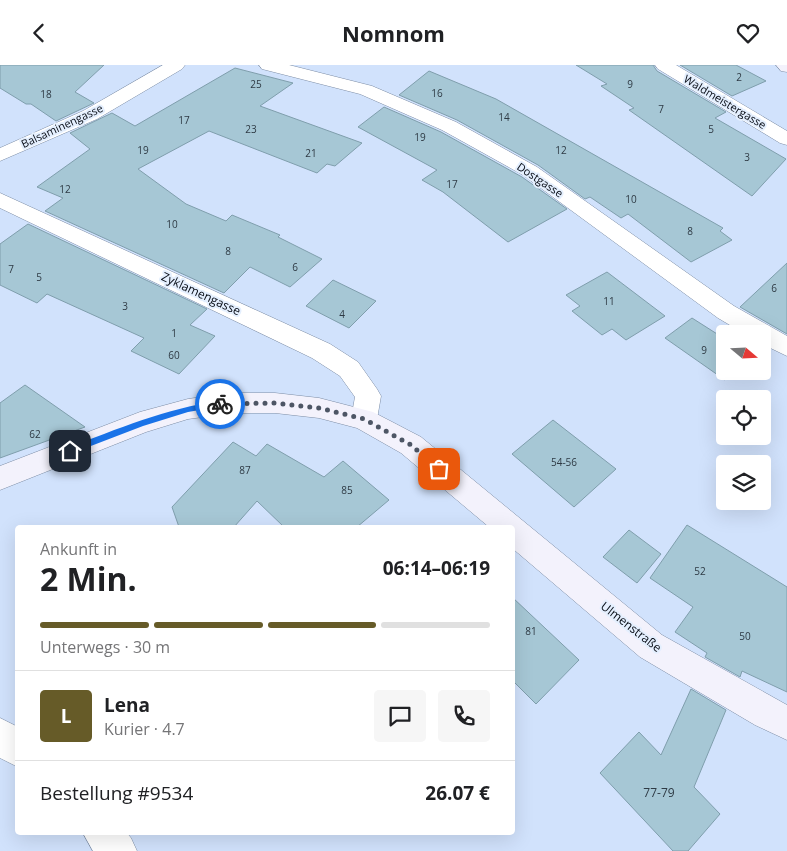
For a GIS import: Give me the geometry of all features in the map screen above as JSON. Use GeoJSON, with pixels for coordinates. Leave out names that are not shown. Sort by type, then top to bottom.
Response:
{"type":"FeatureCollection","features":[{"type":"Feature","properties":{"kind":"street","name":"Balsaminengasse"},"geometry":{"type":"LineString","coordinates":[[0,155],[90,115],[176,65]]}},
{"type":"Feature","properties":{"kind":"street","name":"Dostgasse"},"geometry":{"type":"LineString","coordinates":[[268,65],[366,90],[449,126],[530,171],[726,312],[787,347]]}},
{"type":"Feature","properties":{"kind":"street","name":"Waldmeistergasse"},"geometry":{"type":"LineString","coordinates":[[664,65],[787,139]]}},
{"type":"Feature","properties":{"kind":"street","name":"Zyklamengasse"},"geometry":{"type":"LineString","coordinates":[[0,200],[321,351],[349,369],[368,396],[364,419]]}},
{"type":"Feature","properties":{"kind":"street"},"geometry":{"type":"LineString","coordinates":[[0,478],[140,423],[188,409],[232,403],[275,403],[319,408],[364,419],[411,445],[507,525]]}},
{"type":"Feature","properties":{"kind":"street","name":"Ulmenstraße"},"geometry":{"type":"LineString","coordinates":[[515,533],[651,646],[787,723]]}},
{"type":"Feature","properties":{"kind":"street"},"geometry":{"type":"LineString","coordinates":[[0,735],[15,748]]}},
{"type":"Feature","properties":{"kind":"street"},"geometry":{"type":"LineString","coordinates":[[104,835],[118,851]]}},
{"type":"Feature","properties":{"kind":"building"},"geometry":{"type":"Polygon","coordinates":[[[0,65],[104,65],[75,92],[94,103],[56,121],[31,104],[26,104],[0,88],[0,65]]]}},
{"type":"Feature","properties":{"kind":"building"},"geometry":{"type":"Polygon","coordinates":[[[576,65],[653,65],[657,71],[726,112],[715,118],[786,159],[752,196],[629,110],[634,108],[601,86],[607,84],[576,65]]]}},
{"type":"Feature","properties":{"kind":"building"},"geometry":{"type":"Polygon","coordinates":[[[680,65],[736,65],[766,81],[732,96],[680,65]]]}},
{"type":"Feature","properties":{"kind":"building"},"geometry":{"type":"Polygon","coordinates":[[[235,68],[293,83],[260,106],[362,143],[335,166],[327,164],[317,173],[209,131],[138,169],[186,204],[226,221],[232,215],[280,235],[278,237],[322,259],[290,287],[250,267],[224,293],[45,211],[63,198],[37,187],[90,149],[70,133],[112,113],[135,126],[235,68]]]}},
{"type":"Feature","properties":{"kind":"building"},"geometry":{"type":"Polygon","coordinates":[[[429,71],[496,99],[723,228],[720,231],[732,240],[691,262],[628,214],[621,218],[590,197],[585,199],[538,165],[457,120],[399,95],[429,71]]]}},
{"type":"Feature","properties":{"kind":"building"},"geometry":{"type":"Polygon","coordinates":[[[384,107],[441,132],[522,177],[567,209],[508,242],[443,192],[422,180],[437,170],[358,127],[384,107]]]}},
{"type":"Feature","properties":{"kind":"building"},"geometry":{"type":"Polygon","coordinates":[[[28,224],[207,309],[190,325],[215,336],[179,374],[131,351],[144,338],[47,294],[37,303],[0,285],[0,244],[28,224]]]}},
{"type":"Feature","properties":{"kind":"building"},"geometry":{"type":"Polygon","coordinates":[[[787,263],[787,334],[740,307],[787,263]]]}},
{"type":"Feature","properties":{"kind":"building"},"geometry":{"type":"Polygon","coordinates":[[[607,272],[665,316],[626,340],[612,329],[602,335],[572,311],[580,306],[566,295],[607,272]]]}},
{"type":"Feature","properties":{"kind":"building"},"geometry":{"type":"Polygon","coordinates":[[[333,280],[376,301],[349,328],[306,306],[333,280]]]}},
{"type":"Feature","properties":{"kind":"building"},"geometry":{"type":"Polygon","coordinates":[[[692,318],[716,333],[716,374],[665,338],[692,318]]]}},
{"type":"Feature","properties":{"kind":"building"},"geometry":{"type":"Polygon","coordinates":[[[25,385],[85,427],[0,458],[0,403],[25,385]]]}},
{"type":"Feature","properties":{"kind":"building"},"geometry":{"type":"Polygon","coordinates":[[[553,420],[616,469],[574,507],[512,454],[553,420]]]}},
{"type":"Feature","properties":{"kind":"building"},"geometry":{"type":"Polygon","coordinates":[[[233,442],[256,456],[267,444],[324,477],[343,461],[389,500],[359,525],[282,525],[257,501],[236,525],[178,525],[172,507],[233,442]]]}},
{"type":"Feature","properties":{"kind":"building"},"geometry":{"type":"Polygon","coordinates":[[[687,525],[787,587],[787,692],[742,671],[740,677],[705,657],[707,653],[675,632],[693,607],[650,578],[687,525]]]}},
{"type":"Feature","properties":{"kind":"building"},"geometry":{"type":"Polygon","coordinates":[[[629,530],[661,554],[637,583],[603,557],[629,530]]]}},
{"type":"Feature","properties":{"kind":"building"},"geometry":{"type":"Polygon","coordinates":[[[515,600],[579,660],[536,704],[515,683],[515,600]]]}},
{"type":"Feature","properties":{"kind":"building"},"geometry":{"type":"Polygon","coordinates":[[[691,689],[726,710],[694,787],[720,814],[688,851],[673,851],[600,773],[639,732],[661,755],[691,689]]]}},
{"type":"Feature","properties":{"kind":"way so far"},"geometry":{"type":"LineString","coordinates":[[220,404],[275,403],[319,408],[364,419],[411,445],[439,469]]}},
{"type":"Feature","properties":{"kind":"route"},"geometry":{"type":"LineString","coordinates":[[70,451],[140,423],[188,409],[220,404]]}}]}
